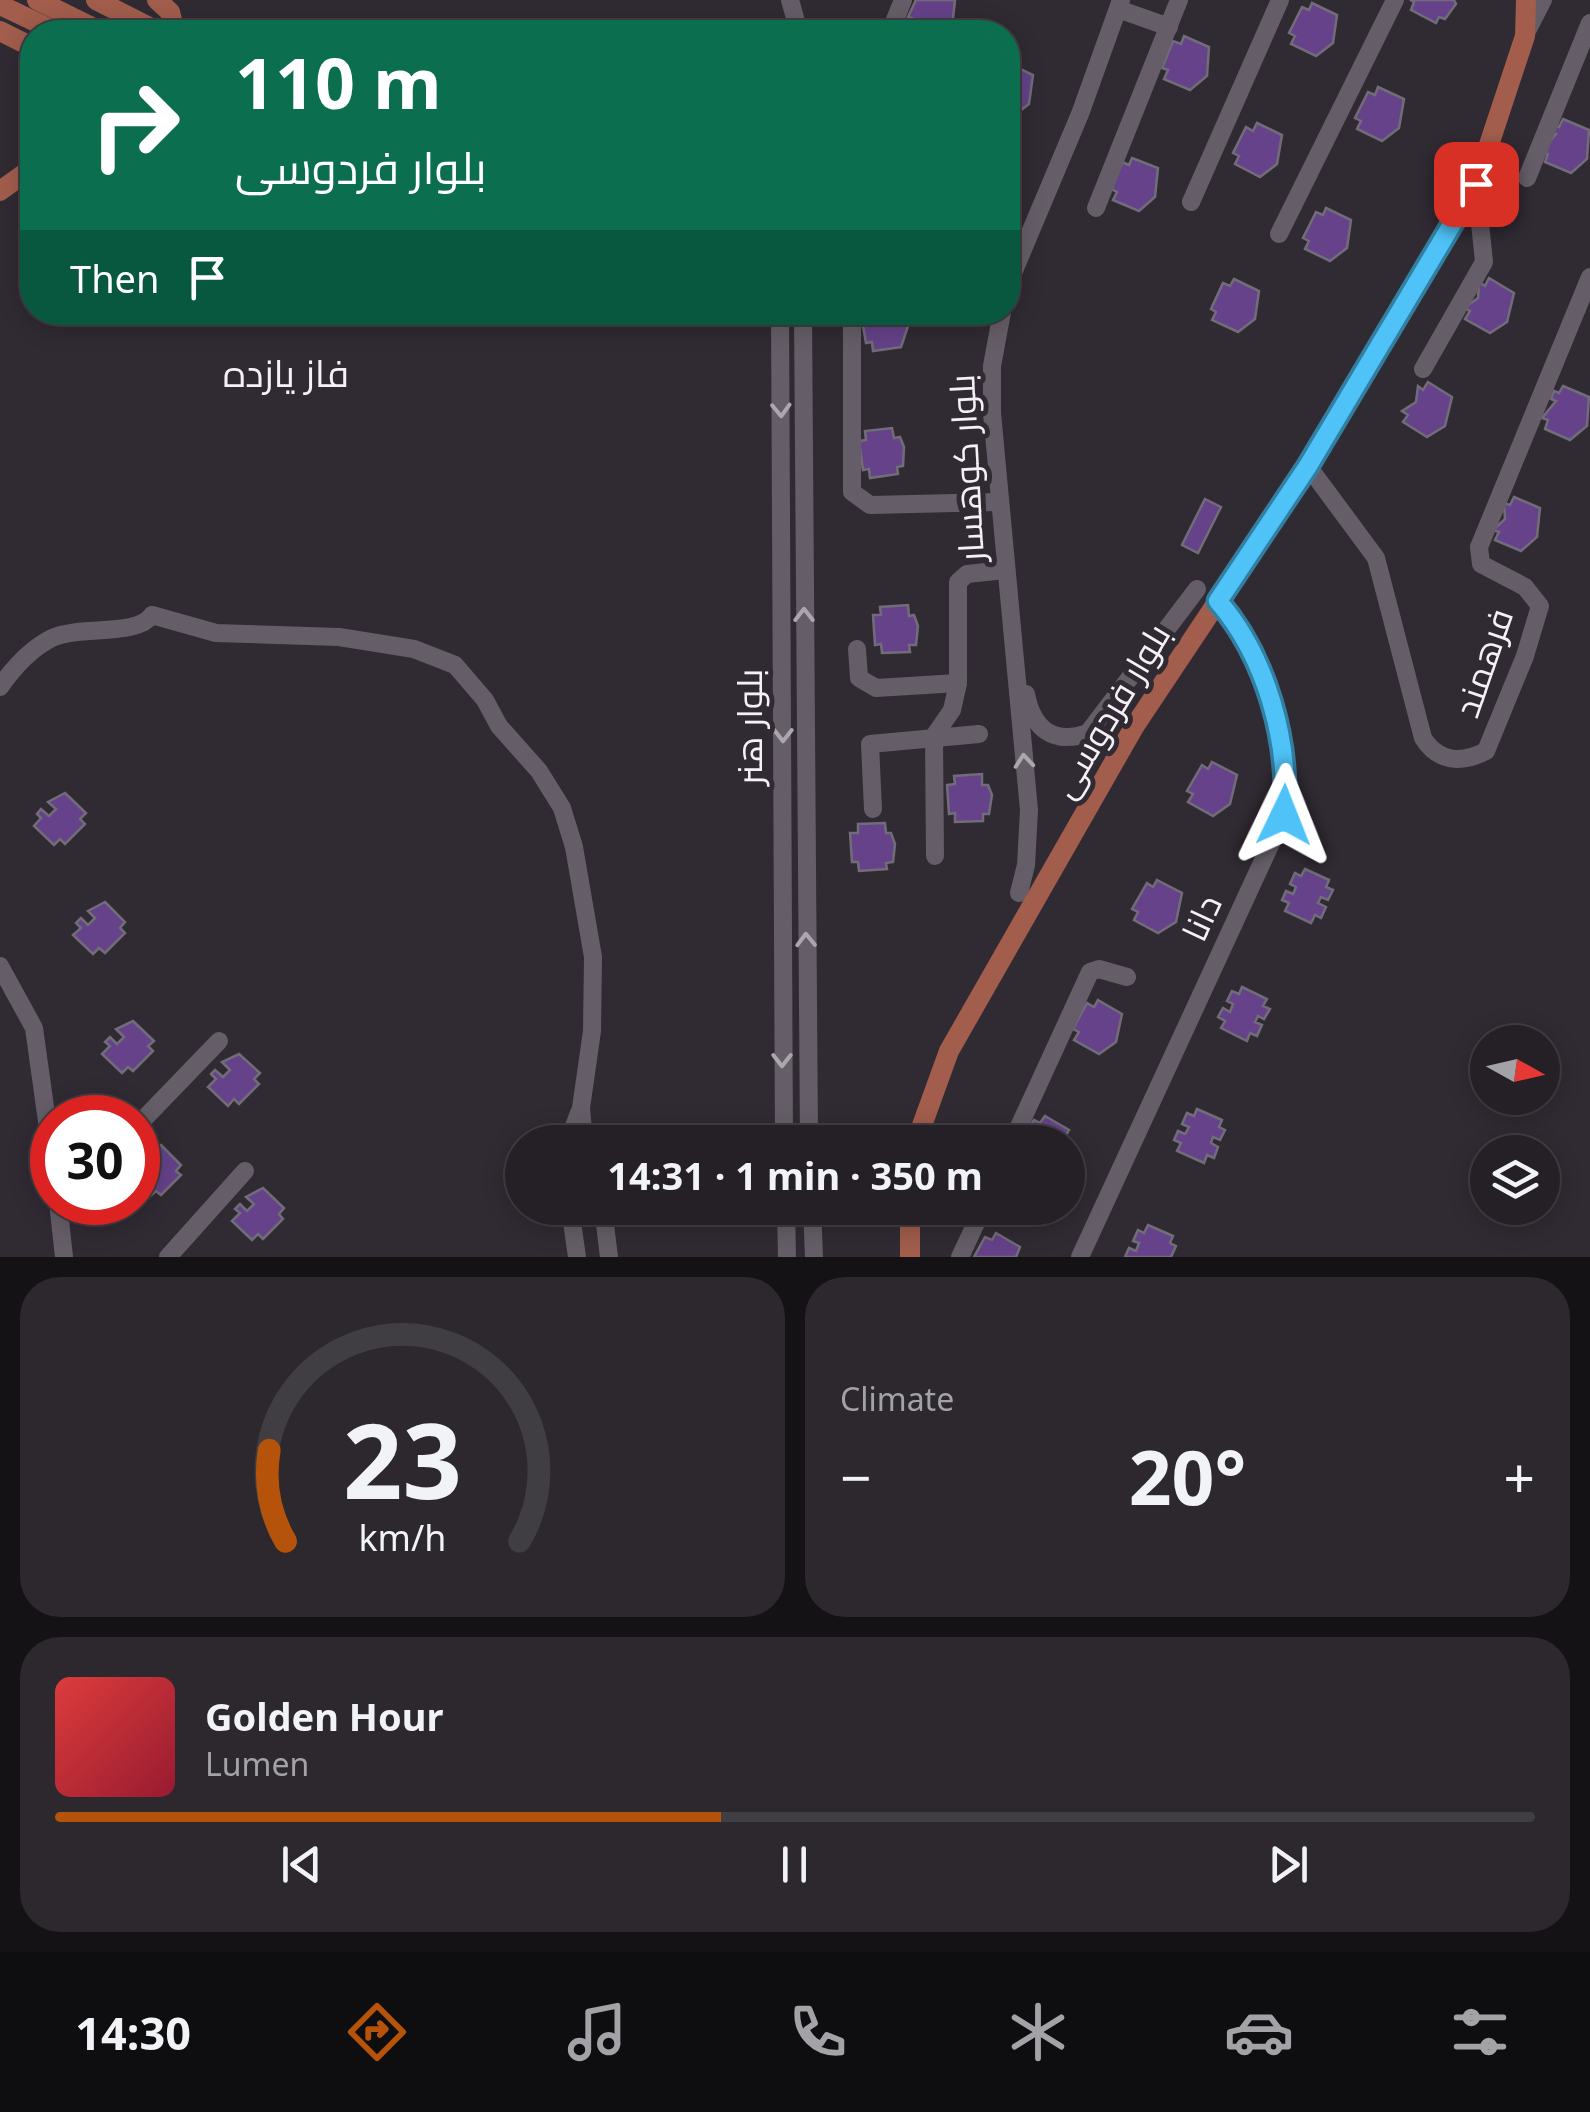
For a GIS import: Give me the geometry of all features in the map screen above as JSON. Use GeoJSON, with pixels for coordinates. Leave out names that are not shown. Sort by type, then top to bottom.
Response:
{"type":"FeatureCollection","features":[{"type":"Feature","properties":{"kind":"main road"},"geometry":{"type":"LineString","coordinates":[[37,0],[78,20]]}},
{"type":"Feature","properties":{"kind":"main road"},"geometry":{"type":"LineString","coordinates":[[96,0],[135,20]]}},
{"type":"Feature","properties":{"kind":"main road"},"geometry":{"type":"LineString","coordinates":[[157,0],[170,12],[172,20]]}},
{"type":"Feature","properties":{"kind":"main road","name":"بلوار فردوسی"},"geometry":{"type":"LineString","coordinates":[[922,1125],[949,1051],[1134,727],[1308,466],[1476,184],[1524,36],[1526,0]]}},
{"type":"Feature","properties":{"kind":"main road"},"geometry":{"type":"LineString","coordinates":[[0,4],[33,20]]}},
{"type":"Feature","properties":{"kind":"main road"},"geometry":{"type":"LineString","coordinates":[[910,1225],[910,1257]]}},
{"type":"Feature","properties":{"kind":"street"},"geometry":{"type":"LineString","coordinates":[[1096,208],[1179,0]]}},
{"type":"Feature","properties":{"kind":"street"},"geometry":{"type":"LineString","coordinates":[[1190,202],[1280,0]]}},
{"type":"Feature","properties":{"kind":"street"},"geometry":{"type":"LineString","coordinates":[[1279,234],[1395,0]]}},
{"type":"Feature","properties":{"kind":"street"},"geometry":{"type":"LineString","coordinates":[[1524,36],[1543,0]]}},
{"type":"Feature","properties":{"kind":"street"},"geometry":{"type":"LineString","coordinates":[[1020,256],[1080,114],[1120,5],[1169,27]]}},
{"type":"Feature","properties":{"kind":"street"},"geometry":{"type":"LineString","coordinates":[[1527,178],[1590,22]]}},
{"type":"Feature","properties":{"kind":"street"},"geometry":{"type":"LineString","coordinates":[[1423,369],[1484,262],[1476,184]]}},
{"type":"Feature","properties":{"kind":"street","name":"فرهمند"},"geometry":{"type":"LineString","coordinates":[[1308,466],[1376,558],[1423,738],[1444,758],[1459,760],[1486,751],[1525,656],[1540,606],[1525,587],[1481,564],[1478,547],[1590,277]]}},
{"type":"Feature","properties":{"kind":"street","name":"بلوار هنر"},"geometry":{"type":"LineString","coordinates":[[780,325],[784,1125]]}},
{"type":"Feature","properties":{"kind":"street","name":"بلوار هنر"},"geometry":{"type":"LineString","coordinates":[[803,325],[809,1125]]}},
{"type":"Feature","properties":{"kind":"street"},"geometry":{"type":"LineString","coordinates":[[852,325],[852,492],[870,505],[998,502]]}},
{"type":"Feature","properties":{"kind":"street","name":"بلوار کوهسار"},"geometry":{"type":"LineString","coordinates":[[1000,325],[992,366],[998,502],[1010,620]]}},
{"type":"Feature","properties":{"kind":"street"},"geometry":{"type":"LineString","coordinates":[[935,856],[934,736],[952,710],[958,683],[958,582],[967,574],[1005,570]]}},
{"type":"Feature","properties":{"kind":"street"},"geometry":{"type":"LineString","coordinates":[[1010,620],[1036,725],[1049,736],[1071,739],[1088,733],[1198,589]]}},
{"type":"Feature","properties":{"kind":"street","name":"دانا"},"geometry":{"type":"LineString","coordinates":[[1080,1257],[1284,815],[1287,775],[1279,734],[1246,634],[1218,601]]}},
{"type":"Feature","properties":{"kind":"street"},"geometry":{"type":"LineString","coordinates":[[0,687],[26,654],[55,636],[134,627],[152,615],[216,633],[339,637],[414,649],[454,665],[485,700],[499,726],[540,771],[574,848],[594,957],[592,1032],[581,1108],[574,1125]]}},
{"type":"Feature","properties":{"kind":"street"},"geometry":{"type":"LineString","coordinates":[[1010,620],[1029,810],[1026,866],[1019,893]]}},
{"type":"Feature","properties":{"kind":"street"},"geometry":{"type":"LineString","coordinates":[[856,650],[859,678],[876,688],[958,683]]}},
{"type":"Feature","properties":{"kind":"street"},"geometry":{"type":"LineString","coordinates":[[873,809],[870,744],[979,734]]}},
{"type":"Feature","properties":{"kind":"street"},"geometry":{"type":"LineString","coordinates":[[0,966],[34,1028],[43,1095]]}},
{"type":"Feature","properties":{"kind":"street"},"geometry":{"type":"LineString","coordinates":[[1020,1125],[1090,972],[1098,969],[1127,977]]}},
{"type":"Feature","properties":{"kind":"street"},"geometry":{"type":"LineString","coordinates":[[160,1102],[219,1042]]}},
{"type":"Feature","properties":{"kind":"street"},"geometry":{"type":"LineString","coordinates":[[581,1108],[582,1125]]}},
{"type":"Feature","properties":{"kind":"street"},"geometry":{"type":"LineString","coordinates":[[168,1257],[245,1170]]}},
{"type":"Feature","properties":{"kind":"street"},"geometry":{"type":"LineString","coordinates":[[61,1225],[64,1257]]}},
{"type":"Feature","properties":{"kind":"street"},"geometry":{"type":"LineString","coordinates":[[572,1225],[577,1257]]}},
{"type":"Feature","properties":{"kind":"street"},"geometry":{"type":"LineString","coordinates":[[605,1225],[609,1257]]}},
{"type":"Feature","properties":{"kind":"street"},"geometry":{"type":"LineString","coordinates":[[786,1225],[787,1257]]}},
{"type":"Feature","properties":{"kind":"street"},"geometry":{"type":"LineString","coordinates":[[813,1225],[814,1257]]}},
{"type":"Feature","properties":{"kind":"street"},"geometry":{"type":"LineString","coordinates":[[960,1257],[974,1225]]}},
{"type":"Feature","properties":{"kind":"building"},"geometry":{"type":"Polygon","coordinates":[[[916,0],[955,0],[953,20],[908,17],[916,0]]]}},
{"type":"Feature","properties":{"kind":"building"},"geometry":{"type":"Polygon","coordinates":[[[1410,0],[1454,0],[1456,4],[1445,19],[1439,17],[1436,23],[1411,10],[1414,2],[1410,0]]]}},
{"type":"Feature","properties":{"kind":"building"},"geometry":{"type":"Polygon","coordinates":[[[1312,3],[1337,15],[1333,43],[1316,56],[1291,44],[1295,36],[1289,33],[1302,7],[1309,10],[1312,3]]]}},
{"type":"Feature","properties":{"kind":"building"},"geometry":{"type":"Polygon","coordinates":[[[1184,36],[1209,47],[1207,76],[1190,90],[1164,79],[1168,70],[1162,68],[1173,41],[1181,44],[1184,36]]]}},
{"type":"Feature","properties":{"kind":"building"},"geometry":{"type":"Polygon","coordinates":[[[1020,69],[1033,75],[1029,104],[1020,111],[1020,69]]]}},
{"type":"Feature","properties":{"kind":"building"},"geometry":{"type":"Polygon","coordinates":[[[1378,87],[1404,99],[1399,128],[1382,141],[1357,129],[1361,121],[1355,118],[1368,92],[1375,95],[1378,87]]]}},
{"type":"Feature","properties":{"kind":"building"},"geometry":{"type":"Polygon","coordinates":[[[1563,119],[1589,130],[1587,159],[1571,173],[1545,162],[1548,154],[1542,151],[1556,134],[1550,132],[1553,124],[1559,127],[1563,119]]]}},
{"type":"Feature","properties":{"kind":"building"},"geometry":{"type":"Polygon","coordinates":[[[1257,123],[1282,135],[1277,164],[1260,177],[1235,164],[1239,156],[1233,153],[1246,127],[1253,131],[1257,123]]]}},
{"type":"Feature","properties":{"kind":"building"},"geometry":{"type":"Polygon","coordinates":[[[1132,158],[1158,168],[1155,197],[1139,211],[1113,200],[1117,192],[1111,189],[1122,162],[1129,165],[1132,158]]]}},
{"type":"Feature","properties":{"kind":"building"},"geometry":{"type":"Polygon","coordinates":[[[1326,208],[1351,220],[1347,248],[1330,261],[1305,249],[1309,241],[1303,238],[1316,212],[1323,215],[1326,208]]]}},
{"type":"Feature","properties":{"kind":"building"},"geometry":{"type":"Polygon","coordinates":[[[1489,278],[1514,293],[1507,322],[1490,333],[1465,319],[1470,311],[1464,308],[1478,298],[1479,282],[1485,286],[1489,278]]]}},
{"type":"Feature","properties":{"kind":"building"},"geometry":{"type":"Polygon","coordinates":[[[1234,279],[1259,291],[1255,319],[1238,332],[1212,320],[1216,312],[1211,309],[1223,283],[1230,286],[1234,279]]]}},
{"type":"Feature","properties":{"kind":"building"},"geometry":{"type":"Polygon","coordinates":[[[863,325],[908,325],[901,347],[873,351],[872,342],[866,343],[863,325]]]}},
{"type":"Feature","properties":{"kind":"building"},"geometry":{"type":"Polygon","coordinates":[[[1428,382],[1452,397],[1445,426],[1427,437],[1403,422],[1408,415],[1402,411],[1416,402],[1418,386],[1423,390],[1428,382]]]}},
{"type":"Feature","properties":{"kind":"building"},"geometry":{"type":"Polygon","coordinates":[[[1563,386],[1589,397],[1587,426],[1570,440],[1545,429],[1548,420],[1542,418],[1556,401],[1551,399],[1554,391],[1559,393],[1563,386]]]}},
{"type":"Feature","properties":{"kind":"building"},"geometry":{"type":"Polygon","coordinates":[[[892,428],[894,438],[900,437],[904,447],[903,466],[897,467],[898,474],[870,478],[869,469],[863,470],[859,441],[866,440],[865,431],[892,428]]]}},
{"type":"Feature","properties":{"kind":"building"},"geometry":{"type":"Polygon","coordinates":[[[1514,497],[1540,508],[1537,537],[1521,551],[1495,540],[1499,532],[1493,530],[1505,519],[1504,503],[1510,505],[1514,497]]]}},
{"type":"Feature","properties":{"kind":"building"},"geometry":{"type":"Polygon","coordinates":[[[1205,499],[1221,507],[1198,553],[1182,545],[1205,499]]]}},
{"type":"Feature","properties":{"kind":"building"},"geometry":{"type":"Polygon","coordinates":[[[908,605],[909,616],[914,615],[918,626],[916,645],[909,645],[910,652],[882,653],[881,644],[875,645],[873,615],[881,615],[880,607],[908,605]]]}},
{"type":"Feature","properties":{"kind":"building"},"geometry":{"type":"Polygon","coordinates":[[[1212,762],[1237,775],[1230,804],[1213,816],[1188,802],[1193,794],[1187,791],[1202,765],[1208,769],[1212,762]]]}},
{"type":"Feature","properties":{"kind":"building"},"geometry":{"type":"Polygon","coordinates":[[[982,774],[982,785],[988,785],[992,795],[989,814],[983,814],[983,821],[955,822],[955,813],[949,814],[947,785],[955,784],[954,776],[982,774]]]}},
{"type":"Feature","properties":{"kind":"building"},"geometry":{"type":"Polygon","coordinates":[[[65,793],[86,813],[80,819],[85,824],[65,844],[60,839],[54,845],[34,826],[41,818],[37,814],[41,809],[49,816],[56,809],[48,802],[65,793]]]}},
{"type":"Feature","properties":{"kind":"building"},"geometry":{"type":"Polygon","coordinates":[[[885,823],[886,833],[891,833],[895,844],[893,862],[886,863],[887,869],[859,871],[858,862],[852,862],[850,833],[858,833],[858,824],[885,823]]]}},
{"type":"Feature","properties":{"kind":"building"},"geometry":{"type":"Polygon","coordinates":[[[1305,869],[1329,880],[1326,887],[1333,890],[1328,900],[1321,897],[1318,903],[1326,907],[1321,918],[1315,915],[1311,923],[1285,911],[1289,903],[1282,900],[1286,891],[1293,894],[1296,887],[1290,884],[1295,873],[1301,876],[1305,869]]]}},
{"type":"Feature","properties":{"kind":"building"},"geometry":{"type":"Polygon","coordinates":[[[1157,880],[1182,893],[1176,922],[1158,933],[1134,920],[1138,912],[1132,909],[1147,883],[1153,887],[1157,880]]]}},
{"type":"Feature","properties":{"kind":"building"},"geometry":{"type":"Polygon","coordinates":[[[105,902],[125,922],[120,928],[125,933],[105,953],[99,948],[93,954],[73,935],[81,928],[76,923],[81,918],[88,925],[95,918],[88,911],[105,902]]]}},
{"type":"Feature","properties":{"kind":"building"},"geometry":{"type":"Polygon","coordinates":[[[1242,987],[1267,999],[1263,1006],[1270,1009],[1264,1019],[1258,1016],[1255,1022],[1262,1025],[1257,1036],[1250,1033],[1247,1041],[1221,1028],[1225,1021],[1218,1017],[1223,1008],[1230,1012],[1233,1004],[1227,1001],[1232,991],[1239,994],[1242,987]]]}},
{"type":"Feature","properties":{"kind":"building"},"geometry":{"type":"Polygon","coordinates":[[[1098,1000],[1122,1014],[1116,1042],[1099,1054],[1074,1040],[1079,1032],[1073,1029],[1087,1003],[1094,1007],[1098,1000]]]}},
{"type":"Feature","properties":{"kind":"building"},"geometry":{"type":"Polygon","coordinates":[[[133,1021],[154,1041],[148,1046],[153,1051],[133,1071],[128,1067],[122,1073],[102,1054],[110,1046],[105,1042],[110,1037],[117,1044],[124,1037],[116,1029],[133,1021]]]}},
{"type":"Feature","properties":{"kind":"building"},"geometry":{"type":"Polygon","coordinates":[[[239,1054],[260,1073],[254,1079],[259,1084],[239,1104],[234,1099],[228,1106],[208,1087],[216,1079],[211,1074],[215,1070],[223,1077],[230,1070],[222,1062],[239,1054]]]}},
{"type":"Feature","properties":{"kind":"building"},"geometry":{"type":"Polygon","coordinates":[[[1197,1109],[1222,1120],[1219,1127],[1225,1130],[1220,1140],[1213,1137],[1211,1143],[1218,1147],[1214,1158],[1207,1155],[1204,1163],[1177,1151],[1181,1143],[1174,1140],[1178,1131],[1185,1134],[1189,1127],[1182,1124],[1187,1113],[1194,1116],[1197,1109]]]}},
{"type":"Feature","properties":{"kind":"building"},"geometry":{"type":"Polygon","coordinates":[[[1045,1116],[1060,1125],[1031,1125],[1034,1120],[1040,1123],[1045,1116]]]}},
{"type":"Feature","properties":{"kind":"building"},"geometry":{"type":"Polygon","coordinates":[[[160,1146],[181,1165],[176,1171],[181,1175],[161,1195],[160,1194],[160,1146]]]}},
{"type":"Feature","properties":{"kind":"building"},"geometry":{"type":"Polygon","coordinates":[[[263,1188],[284,1208],[279,1214],[283,1219],[263,1239],[258,1234],[252,1240],[232,1221],[240,1213],[235,1209],[240,1204],[247,1211],[254,1204],[246,1197],[263,1188]]]}},
{"type":"Feature","properties":{"kind":"building"},"geometry":{"type":"Polygon","coordinates":[[[1148,1225],[1173,1236],[1170,1243],[1176,1246],[1171,1257],[1125,1257],[1129,1248],[1136,1251],[1139,1243],[1133,1241],[1138,1230],[1144,1233],[1148,1225]]]}},
{"type":"Feature","properties":{"kind":"building"},"geometry":{"type":"Polygon","coordinates":[[[996,1233],[1020,1247],[1016,1257],[974,1257],[985,1237],[992,1240],[996,1233]]]}},
{"type":"Feature","properties":{"kind":"district","name":"فاز یازده"},"geometry":{"type":"Point","coordinates":[286,374]}},
{"type":"Feature","properties":{"kind":"route"},"geometry":{"type":"LineString","coordinates":[[1284,815],[1287,775],[1279,734],[1246,634],[1218,601],[1308,466],[1421,270],[1476,184]]}}]}
